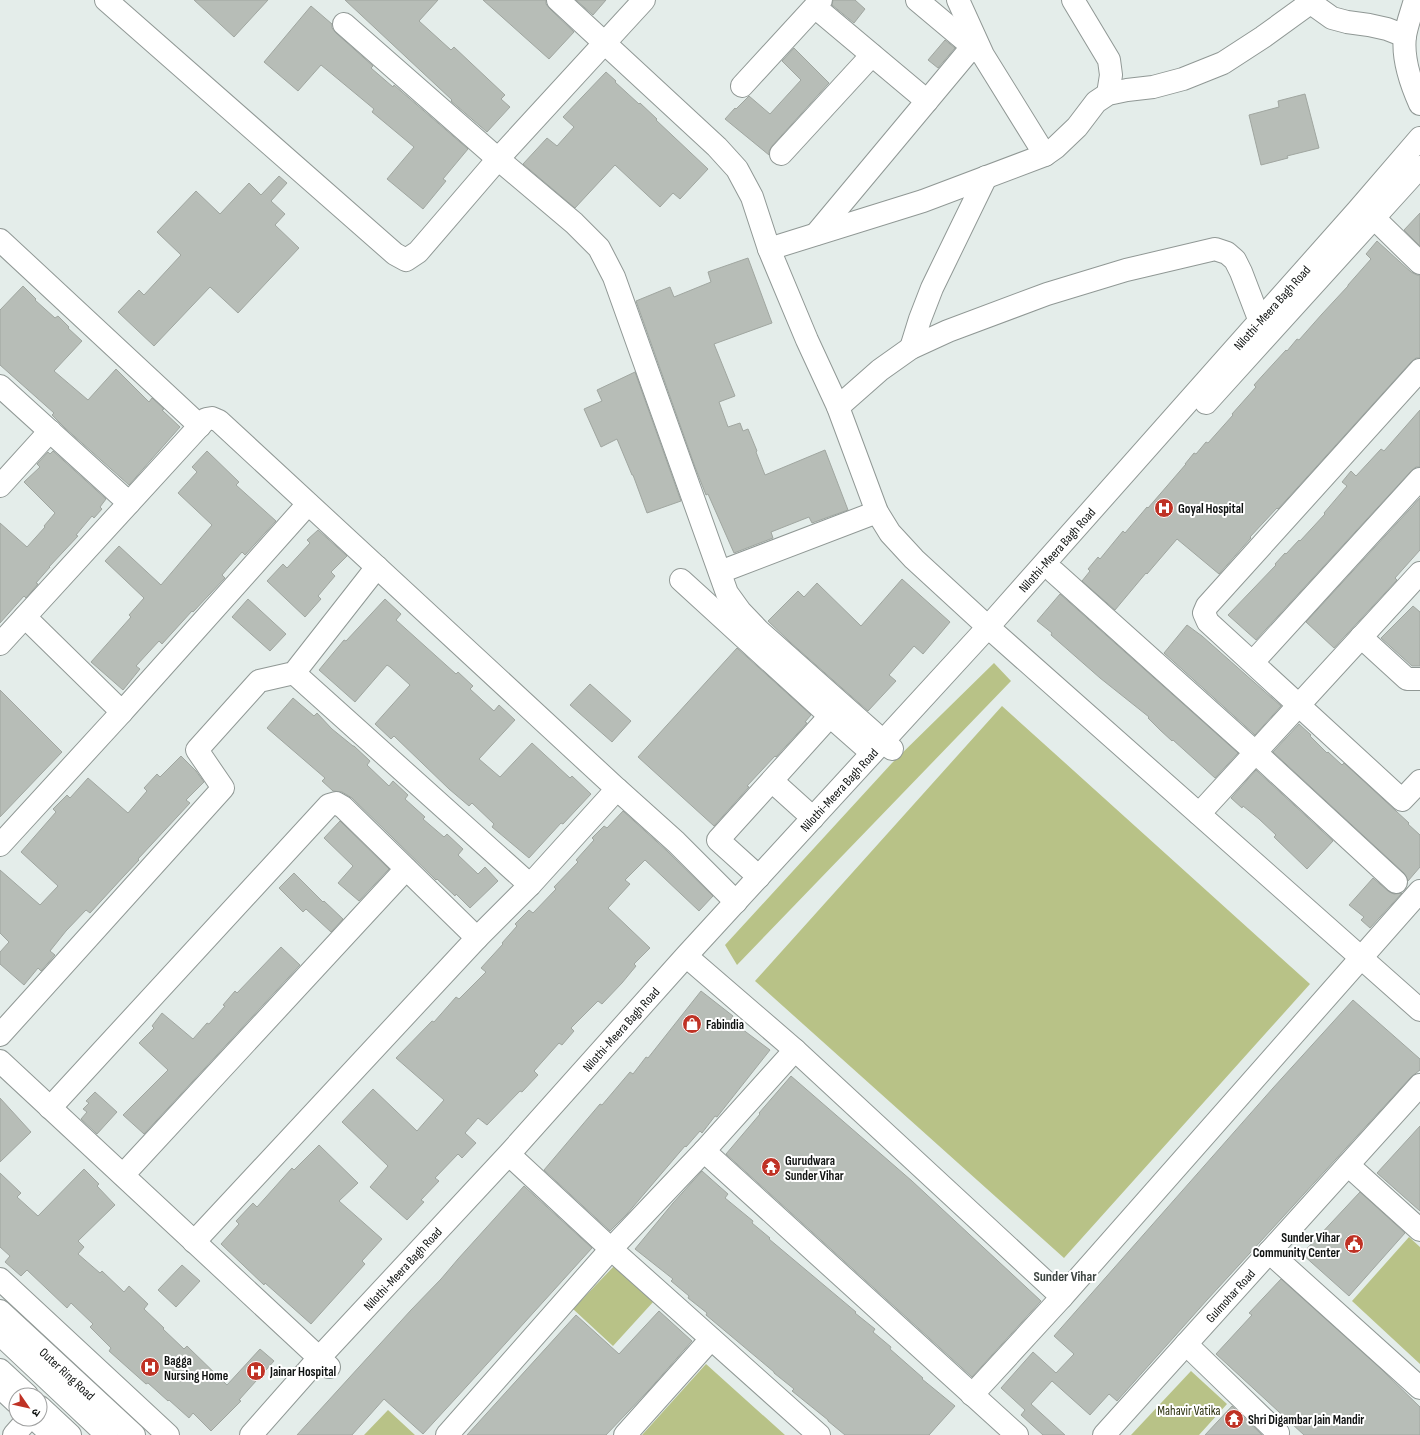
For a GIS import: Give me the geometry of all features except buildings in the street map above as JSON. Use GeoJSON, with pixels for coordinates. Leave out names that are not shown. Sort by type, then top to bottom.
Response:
{"type":"FeatureCollection","features":[{"type":"Feature","properties":{"kind":"street"},"geometry":{"type":"LineString","coordinates":[[106,0],[395,254],[406,260],[418,252],[498,159],[644,0]]}},
{"type":"Feature","properties":{"kind":"street"},"geometry":{"type":"LineString","coordinates":[[558,0],[717,147],[737,169],[752,197],[769,249],[807,340],[838,407],[877,512],[890,533],[914,559],[993,631],[1420,1010]]}},
{"type":"Feature","properties":{"kind":"street"},"geometry":{"type":"LineString","coordinates":[[917,0],[977,51]]}},
{"type":"Feature","properties":{"kind":"street"},"geometry":{"type":"LineString","coordinates":[[958,0],[977,51],[1045,155]]}},
{"type":"Feature","properties":{"kind":"street"},"geometry":{"type":"LineString","coordinates":[[1415,0],[1405,36],[1405,59],[1413,89],[1420,104]]}},
{"type":"Feature","properties":{"kind":"street"},"geometry":{"type":"LineString","coordinates":[[1078,2],[1109,60],[1111,76],[1108,94]]}},
{"type":"Feature","properties":{"kind":"street"},"geometry":{"type":"LineString","coordinates":[[769,249],[923,201],[1045,155],[1077,127],[1096,102],[1108,94],[1153,87],[1183,80],[1223,63],[1312,2],[1332,18],[1347,22],[1369,24],[1405,36]]}},
{"type":"Feature","properties":{"kind":"street"},"geometry":{"type":"LineString","coordinates":[[742,86],[818,3],[872,55],[927,101]]}},
{"type":"Feature","properties":{"kind":"street"},"geometry":{"type":"LineString","coordinates":[[344,24],[498,159],[574,223],[599,248],[614,277],[728,593],[740,611],[759,631],[882,748]]}},
{"type":"Feature","properties":{"kind":"street"},"geometry":{"type":"LineString","coordinates":[[816,234],[927,101],[977,51]]}},
{"type":"Feature","properties":{"kind":"street"},"geometry":{"type":"LineString","coordinates":[[781,154],[872,55]]}},
{"type":"Feature","properties":{"kind":"street","name":"Nilothi-Meera Bagh Road"},"geometry":{"type":"LineString","coordinates":[[993,631],[1054,572],[1265,325],[1358,210],[1420,138]]}},
{"type":"Feature","properties":{"kind":"street","name":"Nilothi-Meera Bagh Road"},"geometry":{"type":"LineString","coordinates":[[268,1435],[324,1362],[759,876],[993,631],[1265,325],[1374,218],[1420,167]]}},
{"type":"Feature","properties":{"kind":"street"},"geometry":{"type":"LineString","coordinates":[[911,348],[932,288],[986,177]]}},
{"type":"Feature","properties":{"kind":"street"},"geometry":{"type":"LineString","coordinates":[[1374,218],[1420,263]]}},
{"type":"Feature","properties":{"kind":"street"},"geometry":{"type":"LineString","coordinates":[[0,240],[200,426]]}},
{"type":"Feature","properties":{"kind":"street"},"geometry":{"type":"LineString","coordinates":[[838,407],[880,370],[911,348],[948,331],[1047,294],[1126,270],[1214,249],[1227,253],[1235,260],[1265,325]]}},
{"type":"Feature","properties":{"kind":"street"},"geometry":{"type":"LineString","coordinates":[[1420,370],[1207,606],[1204,613],[1208,622],[1402,800],[1420,781]]}},
{"type":"Feature","properties":{"kind":"street"},"geometry":{"type":"LineString","coordinates":[[0,386],[129,503]]}},
{"type":"Feature","properties":{"kind":"street"},"geometry":{"type":"LineString","coordinates":[[0,644],[200,426],[206,420],[212,418],[219,421],[676,842],[736,902]]}},
{"type":"Feature","properties":{"kind":"street"},"geometry":{"type":"LineString","coordinates":[[0,486],[50,431]]}},
{"type":"Feature","properties":{"kind":"street"},"geometry":{"type":"LineString","coordinates":[[1253,662],[1420,479]]}},
{"type":"Feature","properties":{"kind":"street"},"geometry":{"type":"LineString","coordinates":[[0,846],[308,504]]}},
{"type":"Feature","properties":{"kind":"street"},"geometry":{"type":"LineString","coordinates":[[720,572],[877,512]]}},
{"type":"Feature","properties":{"kind":"street"},"geometry":{"type":"LineString","coordinates":[[0,1035],[223,788],[197,750],[259,681],[294,673],[377,567]]}},
{"type":"Feature","properties":{"kind":"street"},"geometry":{"type":"LineString","coordinates":[[1054,572],[1255,752],[1396,882]]}},
{"type":"Feature","properties":{"kind":"street"},"geometry":{"type":"LineString","coordinates":[[1199,814],[1298,704],[1420,573]]}},
{"type":"Feature","properties":{"kind":"street"},"geometry":{"type":"LineString","coordinates":[[681,580],[830,716],[882,748]]}},
{"type":"Feature","properties":{"kind":"street"},"geometry":{"type":"LineString","coordinates":[[25,616],[122,712]]}},
{"type":"Feature","properties":{"kind":"street"},"geometry":{"type":"LineString","coordinates":[[1361,637],[1407,679],[1420,679]]}},
{"type":"Feature","properties":{"kind":"street"},"geometry":{"type":"LineString","coordinates":[[294,673],[530,885]]}},
{"type":"Feature","properties":{"kind":"street"},"geometry":{"type":"LineString","coordinates":[[759,876],[718,840],[830,716]]}},
{"type":"Feature","properties":{"kind":"street","name":"Nilothi-Meera Bagh Road"},"geometry":{"type":"LineString","coordinates":[[251,1435],[324,1362],[516,1161],[882,748]]}},
{"type":"Feature","properties":{"kind":"street"},"geometry":{"type":"LineString","coordinates":[[772,780],[813,818]]}},
{"type":"Feature","properties":{"kind":"street"},"geometry":{"type":"LineString","coordinates":[[194,1242],[477,938],[530,885],[617,789]]}},
{"type":"Feature","properties":{"kind":"street"},"geometry":{"type":"LineString","coordinates":[[50,1108],[329,805],[336,803],[344,807],[477,938]]}},
{"type":"Feature","properties":{"kind":"street"},"geometry":{"type":"LineString","coordinates":[[123,1175],[406,869]]}},
{"type":"Feature","properties":{"kind":"street"},"geometry":{"type":"LineString","coordinates":[[972,1395],[1062,1297],[1420,891]]}},
{"type":"Feature","properties":{"kind":"street"},"geometry":{"type":"LineString","coordinates":[[693,962],[796,1050],[1062,1297]]}},
{"type":"Feature","properties":{"kind":"street"},"geometry":{"type":"LineString","coordinates":[[447,1435],[612,1249],[796,1050]]}},
{"type":"Feature","properties":{"kind":"street"},"geometry":{"type":"LineString","coordinates":[[0,1061],[324,1362]]}},
{"type":"Feature","properties":{"kind":"street","name":"Gulmohar Road"},"geometry":{"type":"LineString","coordinates":[[1104,1435],[1420,1084]]}},
{"type":"Feature","properties":{"kind":"street"},"geometry":{"type":"LineString","coordinates":[[704,1151],[1017,1435]]}},
{"type":"Feature","properties":{"kind":"street"},"geometry":{"type":"LineString","coordinates":[[516,1161],[711,1339],[819,1435]]}},
{"type":"Feature","properties":{"kind":"street"},"geometry":{"type":"LineString","coordinates":[[1348,1165],[1420,1230]]}},
{"type":"Feature","properties":{"kind":"street"},"geometry":{"type":"LineString","coordinates":[[1269,1252],[1420,1388]]}},
{"type":"Feature","properties":{"kind":"street"},"geometry":{"type":"LineString","coordinates":[[0,1279],[168,1435]]}},
{"type":"Feature","properties":{"kind":"street","name":"Outer Ring Road"},"geometry":{"type":"LineString","coordinates":[[0,1311],[134,1435]]}},
{"type":"Feature","properties":{"kind":"street","name":"Outer Ring Road"},"geometry":{"type":"LineString","coordinates":[[0,1334],[107,1435]]}},
{"type":"Feature","properties":{"kind":"street"},"geometry":{"type":"LineString","coordinates":[[625,1435],[711,1339]]}},
{"type":"Feature","properties":{"kind":"street"},"geometry":{"type":"LineString","coordinates":[[1186,1344],[1278,1434]]}},
{"type":"Feature","properties":{"kind":"street"},"geometry":{"type":"LineString","coordinates":[[0,1370],[18,1387]]}},
{"type":"Feature","properties":{"kind":"street"},"geometry":{"type":"LineString","coordinates":[[0,1387],[8,1394]]}},
{"type":"Feature","properties":{"kind":"street"},"geometry":{"type":"LineString","coordinates":[[48,1414],[70,1435]]}},
{"type":"Feature","properties":{"kind":"street"},"geometry":{"type":"LineString","coordinates":[[0,1426],[10,1435]]}},
{"type":"Feature","properties":{"kind":"street"},"geometry":{"type":"LineString","coordinates":[[14,1435],[21,1427]]}},
{"type":"Feature","properties":{"kind":"street"},"geometry":{"type":"LineString","coordinates":[[44,1427],[52,1435]]}},
{"type":"Feature","properties":{"kind":"green space"},"geometry":{"type":"Polygon","coordinates":[[[994,663],[1011,681],[737,965],[725,945],[892,763],[994,663]]]}},
{"type":"Feature","properties":{"kind":"green space"},"geometry":{"type":"Polygon","coordinates":[[[1002,706],[1310,984],[1064,1258],[755,981],[1002,706]]]}},
{"type":"Feature","properties":{"kind":"green space"},"geometry":{"type":"Polygon","coordinates":[[[1409,1237],[1420,1247],[1420,1364],[1352,1301],[1409,1237]]]}},
{"type":"Feature","properties":{"kind":"green space"},"geometry":{"type":"Polygon","coordinates":[[[615,1265],[654,1301],[613,1346],[573,1309],[615,1265]]]}},
{"type":"Feature","properties":{"kind":"green space"},"geometry":{"type":"Polygon","coordinates":[[[706,1364],[785,1435],[642,1435],[706,1364]]]}},
{"type":"Feature","properties":{"kind":"green space","name":"Mahavir Vatika"},"geometry":{"type":"Polygon","coordinates":[[[1191,1371],[1227,1404],[1199,1435],[1131,1435],[1191,1371]]]}},
{"type":"Feature","properties":{"kind":"green space"},"geometry":{"type":"Polygon","coordinates":[[[388,1410],[415,1435],[364,1435],[388,1410]]]}},
{"type":"Feature","properties":{"kind":"place","name":"Goyal Hospital"},"geometry":{"type":"Point","coordinates":[1164,508]}},
{"type":"Feature","properties":{"kind":"place","name":"Fabindia"},"geometry":{"type":"Point","coordinates":[692,1024]}},
{"type":"Feature","properties":{"kind":"place","name":"Gurudwara Sunder Vihar"},"geometry":{"type":"Point","coordinates":[771,1167]}},
{"type":"Feature","properties":{"kind":"place","name":"Sunder Vihar Community Center"},"geometry":{"type":"Point","coordinates":[1354,1244]}},
{"type":"Feature","properties":{"kind":"place","name":"Bagga Nursing Home"},"geometry":{"type":"Point","coordinates":[150,1367]}},
{"type":"Feature","properties":{"kind":"place","name":"Jainar Hospital"},"geometry":{"type":"Point","coordinates":[256,1371]}},
{"type":"Feature","properties":{"kind":"place","name":"Shri Digambar Jain Mandir"},"geometry":{"type":"Point","coordinates":[1234,1419]}},
{"type":"Feature","properties":{"kind":"district","name":"Sunder Vihar"},"geometry":{"type":"Point","coordinates":[1065,1276]}}]}
